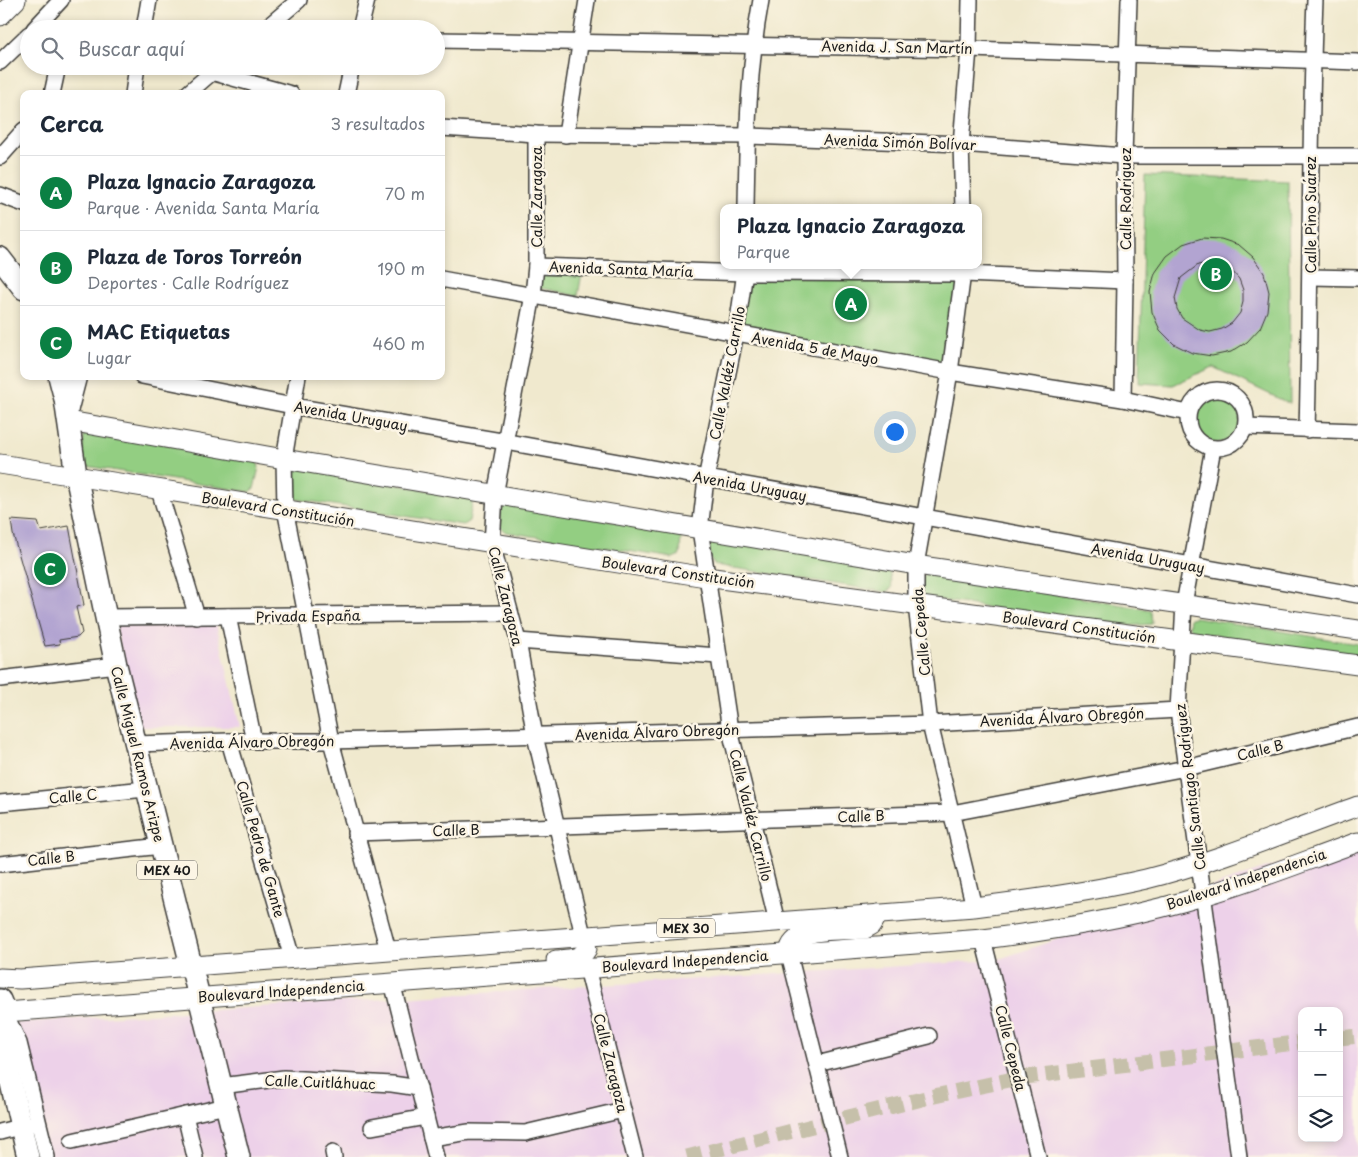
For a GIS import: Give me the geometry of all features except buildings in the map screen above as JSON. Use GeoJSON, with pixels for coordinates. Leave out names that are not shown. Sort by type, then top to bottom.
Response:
{"type":"FeatureCollection","features":[{"type":"Feature","properties":{"kind":"highway"},"geometry":{"type":"LineString","coordinates":[[0,258],[20,284]]}},
{"type":"Feature","properties":{"kind":"highway","name":"Calle Miguel Ramos Arizpe"},"geometry":{"type":"LineString","coordinates":[[60,380],[76,476],[116,665],[146,789],[193,966],[239,1157]]}},
{"type":"Feature","properties":{"kind":"highway"},"geometry":{"type":"LineString","coordinates":[[2,1009],[2,1044],[30,1124],[28,1157]]}},
{"type":"Feature","properties":{"kind":"main road"},"geometry":{"type":"LineString","coordinates":[[0,16],[16,0]]}},
{"type":"Feature","properties":{"kind":"main road"},"geometry":{"type":"LineString","coordinates":[[68,420],[284,459],[916,565],[1358,630]]}},
{"type":"Feature","properties":{"kind":"main road","name":"Boulevard Constitución"},"geometry":{"type":"LineString","coordinates":[[0,464],[706,577],[1358,665]]}},
{"type":"Feature","properties":{"kind":"main road","name":"Boulevard Independencia"},"geometry":{"type":"LineString","coordinates":[[0,978],[20,979],[583,935],[974,907],[1100,889],[1198,864],[1358,806]]}},
{"type":"Feature","properties":{"kind":"main road","name":"Boulevard Independencia"},"geometry":{"type":"LineString","coordinates":[[2,1009],[199,997],[788,954],[983,939],[1059,930],[1137,914],[1204,896],[1358,842]]}},
{"type":"Feature","properties":{"kind":"main road"},"geometry":{"type":"LineString","coordinates":[[788,954],[793,941],[804,934],[865,929],[872,925],[878,914]]}},
{"type":"Feature","properties":{"kind":"main road"},"geometry":{"type":"LineString","coordinates":[[508,974],[523,964],[580,956],[587,949],[583,935]]}},
{"type":"Feature","properties":{"kind":"street"},"geometry":{"type":"LineString","coordinates":[[42,20],[61,0]]}},
{"type":"Feature","properties":{"kind":"street"},"geometry":{"type":"LineString","coordinates":[[146,20],[149,0]]}},
{"type":"Feature","properties":{"kind":"street"},"geometry":{"type":"LineString","coordinates":[[276,20],[299,0]]}},
{"type":"Feature","properties":{"kind":"street"},"geometry":{"type":"LineString","coordinates":[[362,20],[367,0]]}},
{"type":"Feature","properties":{"kind":"street"},"geometry":{"type":"LineString","coordinates":[[566,135],[587,0]]}},
{"type":"Feature","properties":{"kind":"street"},"geometry":{"type":"LineString","coordinates":[[746,204],[747,136],[753,44],[761,0]]}},
{"type":"Feature","properties":{"kind":"street"},"geometry":{"type":"LineString","coordinates":[[963,204],[962,144],[969,48],[970,0]]}},
{"type":"Feature","properties":{"kind":"street","name":"Calle Rodríguez"},"geometry":{"type":"LineString","coordinates":[[1123,398],[1126,281],[1124,156],[1129,56],[1129,0]]}},
{"type":"Feature","properties":{"kind":"street","name":"Calle Pino Suárez"},"geometry":{"type":"LineString","coordinates":[[1307,430],[1311,277],[1310,158],[1315,0]]}},
{"type":"Feature","properties":{"kind":"street","name":"Avenida J. San Martín"},"geometry":{"type":"LineString","coordinates":[[445,40],[969,48],[1129,56],[1358,62]]}},
{"type":"Feature","properties":{"kind":"street"},"geometry":{"type":"LineString","coordinates":[[0,62],[20,43]]}},
{"type":"Feature","properties":{"kind":"street"},"geometry":{"type":"LineString","coordinates":[[53,90],[56,75]]}},
{"type":"Feature","properties":{"kind":"street"},"geometry":{"type":"LineString","coordinates":[[134,90],[136,75]]}},
{"type":"Feature","properties":{"kind":"street"},"geometry":{"type":"LineString","coordinates":[[191,90],[208,75]]}},
{"type":"Feature","properties":{"kind":"street"},"geometry":{"type":"LineString","coordinates":[[229,75],[247,83],[275,90]]}},
{"type":"Feature","properties":{"kind":"street"},"geometry":{"type":"LineString","coordinates":[[347,90],[350,75]]}},
{"type":"Feature","properties":{"kind":"street"},"geometry":{"type":"LineString","coordinates":[[240,90],[247,83]]}},
{"type":"Feature","properties":{"kind":"street","name":"Avenida Simón Bolívar"},"geometry":{"type":"LineString","coordinates":[[445,128],[566,135],[747,136],[962,144],[1124,156],[1310,158],[1358,156]]}},
{"type":"Feature","properties":{"kind":"street"},"geometry":{"type":"LineString","coordinates":[[0,157],[20,134]]}},
{"type":"Feature","properties":{"kind":"street","name":"Calle Zaragoza"},"geometry":{"type":"LineString","coordinates":[[536,134],[536,266],[533,295],[496,495],[492,544],[518,641],[535,736],[583,935]]}},
{"type":"Feature","properties":{"kind":"street"},"geometry":{"type":"LineString","coordinates":[[0,195],[20,202]]}},
{"type":"Feature","properties":{"kind":"street","name":"Avenida Santa María"},"geometry":{"type":"LineString","coordinates":[[536,266],[720,269]]}},
{"type":"Feature","properties":{"kind":"street","name":"Avenida Santa María"},"geometry":{"type":"LineString","coordinates":[[746,269],[964,269],[1126,281]]}},
{"type":"Feature","properties":{"kind":"street","name":"Calle Valdéz Carrillo"},"geometry":{"type":"LineString","coordinates":[[746,269],[736,334],[706,479],[700,529],[730,730],[777,922]]}},
{"type":"Feature","properties":{"kind":"street","name":"Calle Cepeda"},"geometry":{"type":"LineString","coordinates":[[964,269],[950,372],[916,565],[916,605],[930,724],[974,907]]}},
{"type":"Feature","properties":{"kind":"street"},"geometry":{"type":"LineString","coordinates":[[1311,277],[1358,278]]}},
{"type":"Feature","properties":{"kind":"street","name":"Avenida 5 de Mayo"},"geometry":{"type":"LineString","coordinates":[[445,280],[950,372],[1123,398],[1188,413]]}},
{"type":"Feature","properties":{"kind":"street"},"geometry":{"type":"LineString","coordinates":[[68,420],[78,380]]}},
{"type":"Feature","properties":{"kind":"street","name":"Avenida Uruguay"},"geometry":{"type":"LineString","coordinates":[[162,380],[293,406],[507,442],[1358,595]]}},
{"type":"Feature","properties":{"kind":"street"},"geometry":{"type":"LineString","coordinates":[[297,380],[284,459],[285,509],[331,741],[388,950]]}},
{"type":"Feature","properties":{"kind":"street"},"geometry":{"type":"LineString","coordinates":[[1215,390],[1224,391],[1240,401],[1247,418],[1246,427],[1233,444],[1224,448],[1213,448],[1196,440],[1190,432],[1188,413],[1198,397],[1215,390]]}},
{"type":"Feature","properties":{"kind":"street"},"geometry":{"type":"LineString","coordinates":[[1246,427],[1358,431]]}},
{"type":"Feature","properties":{"kind":"street","name":"Calle Santiago Rodríguez"},"geometry":{"type":"LineString","coordinates":[[1213,448],[1184,604],[1180,641],[1178,710],[1239,1157]]}},
{"type":"Feature","properties":{"kind":"street"},"geometry":{"type":"LineString","coordinates":[[160,490],[197,617]]}},
{"type":"Feature","properties":{"kind":"street","name":"Privada España"},"geometry":{"type":"LineString","coordinates":[[106,617],[510,613]]}},
{"type":"Feature","properties":{"kind":"street"},"geometry":{"type":"LineString","coordinates":[[228,616],[254,740]]}},
{"type":"Feature","properties":{"kind":"street"},"geometry":{"type":"LineString","coordinates":[[518,641],[718,656]]}},
{"type":"Feature","properties":{"kind":"street"},"geometry":{"type":"LineString","coordinates":[[0,679],[116,665]]}},
{"type":"Feature","properties":{"kind":"street","name":"Avenida Álvaro Obregón"},"geometry":{"type":"LineString","coordinates":[[135,744],[254,740],[331,741],[535,736],[930,724],[1178,710]]}},
{"type":"Feature","properties":{"kind":"street","name":"Calle B"},"geometry":{"type":"LineString","coordinates":[[355,833],[952,813],[1186,768],[1358,727]]}},
{"type":"Feature","properties":{"kind":"street","name":"Calle Pedro de Gante"},"geometry":{"type":"LineString","coordinates":[[229,741],[292,958]]}},
{"type":"Feature","properties":{"kind":"street","name":"Calle C"},"geometry":{"type":"LineString","coordinates":[[0,803],[146,789]]}},
{"type":"Feature","properties":{"kind":"street","name":"Calle B"},"geometry":{"type":"LineString","coordinates":[[0,864],[161,846]]}},
{"type":"Feature","properties":{"kind":"street","name":"Calle Cepeda"},"geometry":{"type":"LineString","coordinates":[[983,939],[1038,1157]]}},
{"type":"Feature","properties":{"kind":"street"},"geometry":{"type":"LineString","coordinates":[[788,954],[840,1157]]}},
{"type":"Feature","properties":{"kind":"street","name":"Calle Zaragoza"},"geometry":{"type":"LineString","coordinates":[[588,968],[635,1157]]}},
{"type":"Feature","properties":{"kind":"street"},"geometry":{"type":"LineString","coordinates":[[392,982],[436,1157]]}},
{"type":"Feature","properties":{"kind":"street"},"geometry":{"type":"LineString","coordinates":[[816,1064],[929,1036]]}},
{"type":"Feature","properties":{"kind":"street","name":"Calle Cuitláhuac"},"geometry":{"type":"LineString","coordinates":[[221,1086],[284,1078],[392,1084],[419,1088]]}},
{"type":"Feature","properties":{"kind":"street"},"geometry":{"type":"LineString","coordinates":[[72,1140],[226,1106]]}},
{"type":"Feature","properties":{"kind":"street"},"geometry":{"type":"LineString","coordinates":[[431,1138],[469,1132],[544,1130],[623,1110]]}},
{"type":"Feature","properties":{"kind":"street"},"geometry":{"type":"LineString","coordinates":[[185,1115],[195,1157]]}},
{"type":"Feature","properties":{"kind":"street"},"geometry":{"type":"LineString","coordinates":[[372,1128],[426,1117]]}},
{"type":"Feature","properties":{"kind":"street"},"geometry":{"type":"LineString","coordinates":[[0,1132],[30,1124],[47,1157]]}},
{"type":"Feature","properties":{"kind":"shaded area"},"geometry":{"type":"Polygon","coordinates":[[[115,623],[216,623],[240,727],[138,727],[115,623]]]}},
{"type":"Feature","properties":{"kind":"shaded area"},"geometry":{"type":"Polygon","coordinates":[[[1358,837],[1358,1157],[45,1157],[10,1023],[996,960],[1358,837]]]}},
{"type":"Feature","properties":{"kind":"green space"},"geometry":{"type":"Polygon","coordinates":[[[1145,175],[1288,181],[1290,404],[1213,367],[1173,385],[1139,383],[1145,175]]]}},
{"type":"Feature","properties":{"kind":"green space"},"geometry":{"type":"Polygon","coordinates":[[[539,272],[582,273],[578,296],[536,287],[539,272]]]}},
{"type":"Feature","properties":{"kind":"green space"},"geometry":{"type":"Polygon","coordinates":[[[747,274],[964,274],[950,371],[737,333],[747,274]]]}},
{"type":"Feature","properties":{"kind":"green space"},"geometry":{"type":"Polygon","coordinates":[[[1211,395],[1221,395],[1233,402],[1240,414],[1240,424],[1233,436],[1221,443],[1211,443],[1203,439],[1196,432],[1192,424],[1192,414],[1196,406],[1203,399],[1211,395]]]}},
{"type":"Feature","properties":{"kind":"green space"},"geometry":{"type":"Polygon","coordinates":[[[89,431],[256,459],[259,467],[254,489],[250,492],[86,466],[82,462],[84,434],[89,431]]]}},
{"type":"Feature","properties":{"kind":"green space"},"geometry":{"type":"Polygon","coordinates":[[[298,466],[473,499],[469,521],[463,525],[295,499],[288,493],[291,470],[298,466]]]}},
{"type":"Feature","properties":{"kind":"green space"},"geometry":{"type":"Polygon","coordinates":[[[509,501],[681,534],[680,555],[673,558],[506,532],[499,527],[502,505],[509,501]]]}},
{"type":"Feature","properties":{"kind":"green space"},"geometry":{"type":"Polygon","coordinates":[[[709,538],[889,567],[892,588],[886,592],[715,565],[710,558],[709,538]]]}},
{"type":"Feature","properties":{"kind":"green space"},"geometry":{"type":"Polygon","coordinates":[[[927,572],[1146,609],[1151,611],[1152,624],[1115,627],[927,598],[922,593],[922,578],[927,572]]]}},
{"type":"Feature","properties":{"kind":"green space"},"geometry":{"type":"Polygon","coordinates":[[[1195,617],[1358,644],[1358,659],[1193,631],[1189,627],[1190,618],[1195,617]]]}},
{"type":"Feature","properties":{"kind":"tunnel"},"geometry":{"type":"LineString","coordinates":[[1343,1038],[1358,1036]]}},
{"type":"Feature","properties":{"kind":"tunnel"},"geometry":{"type":"LineString","coordinates":[[687,1157],[930,1097],[1018,1078],[1298,1043]]}},
{"type":"Feature","properties":{"kind":"place","name":"Plaza de Toros Torreón"},"geometry":{"type":"Point","coordinates":[1216,274]}},
{"type":"Feature","properties":{"kind":"place","name":"Plaza Ignacio Zaragoza"},"geometry":{"type":"Point","coordinates":[851,304]}},
{"type":"Feature","properties":{"kind":"place","name":"MAC Etiquetas"},"geometry":{"type":"Point","coordinates":[50,569]}}]}
